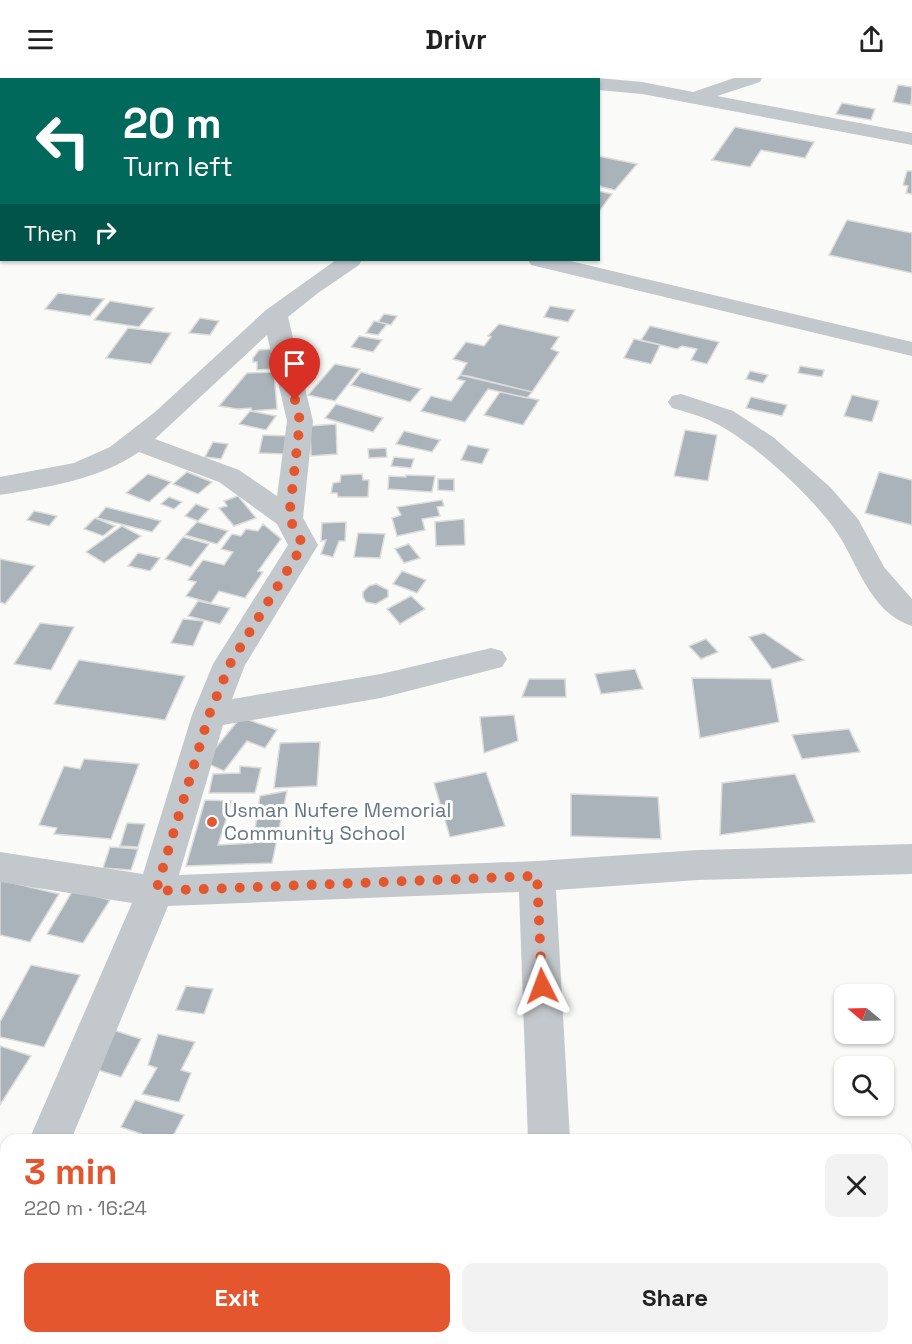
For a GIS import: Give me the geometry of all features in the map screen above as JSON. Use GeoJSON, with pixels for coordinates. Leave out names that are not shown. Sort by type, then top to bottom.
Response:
{"type":"FeatureCollection","features":[{"type":"Feature","properties":{"kind":"street"},"geometry":{"type":"LineString","coordinates":[[685,90],[753,78]]}},
{"type":"Feature","properties":{"kind":"street"},"geometry":{"type":"LineString","coordinates":[[600,84],[685,90],[912,139]]}},
{"type":"Feature","properties":{"kind":"street"},"geometry":{"type":"LineString","coordinates":[[0,486],[42,478],[104,461],[138,442],[275,315],[328,273],[349,261]]}},
{"type":"Feature","properties":{"kind":"street"},"geometry":{"type":"LineString","coordinates":[[543,261],[912,349]]}},
{"type":"Feature","properties":{"kind":"street"},"geometry":{"type":"LineString","coordinates":[[275,315],[300,421],[289,518]]}},
{"type":"Feature","properties":{"kind":"street"},"geometry":{"type":"LineString","coordinates":[[681,402],[724,417],[763,443],[820,493],[848,526],[872,572],[903,609],[912,615]]}},
{"type":"Feature","properties":{"kind":"street"},"geometry":{"type":"LineString","coordinates":[[53,1134],[156,891],[209,715],[230,664],[303,545],[289,518],[229,476],[138,442]]}},
{"type":"Feature","properties":{"kind":"street"},"geometry":{"type":"LineString","coordinates":[[209,715],[381,686],[491,659]]}},
{"type":"Feature","properties":{"kind":"street"},"geometry":{"type":"LineString","coordinates":[[0,867],[156,891],[537,876],[698,865],[912,859]]}},
{"type":"Feature","properties":{"kind":"street"},"geometry":{"type":"LineString","coordinates":[[537,876],[549,1134]]}},
{"type":"Feature","properties":{"kind":"building"},"geometry":{"type":"Polygon","coordinates":[[[898,85],[912,87],[911,105],[893,102],[898,85]]]}},
{"type":"Feature","properties":{"kind":"building"},"geometry":{"type":"Polygon","coordinates":[[[842,103],[875,109],[871,120],[836,114],[842,103]]]}},
{"type":"Feature","properties":{"kind":"building"},"geometry":{"type":"Polygon","coordinates":[[[735,127],[814,142],[805,158],[761,150],[750,167],[712,160],[735,127]]]}},
{"type":"Feature","properties":{"kind":"building"},"geometry":{"type":"Polygon","coordinates":[[[600,156],[637,164],[615,190],[600,186],[600,156]]]}},
{"type":"Feature","properties":{"kind":"building"},"geometry":{"type":"Polygon","coordinates":[[[907,171],[912,171],[912,194],[906,193],[908,186],[903,185],[907,171]]]}},
{"type":"Feature","properties":{"kind":"building"},"geometry":{"type":"Polygon","coordinates":[[[600,191],[612,194],[600,210],[600,191]]]}},
{"type":"Feature","properties":{"kind":"building"},"geometry":{"type":"Polygon","coordinates":[[[847,220],[912,233],[912,273],[829,255],[847,220]]]}},
{"type":"Feature","properties":{"kind":"building"},"geometry":{"type":"Polygon","coordinates":[[[58,293],[104,299],[90,316],[45,309],[58,293]]]}},
{"type":"Feature","properties":{"kind":"building"},"geometry":{"type":"Polygon","coordinates":[[[110,301],[154,308],[139,327],[94,320],[110,301]]]}},
{"type":"Feature","properties":{"kind":"building"},"geometry":{"type":"Polygon","coordinates":[[[550,306],[575,310],[568,322],[544,317],[550,306]]]}},
{"type":"Feature","properties":{"kind":"building"},"geometry":{"type":"Polygon","coordinates":[[[384,314],[397,316],[391,325],[378,322],[384,314]]]}},
{"type":"Feature","properties":{"kind":"building"},"geometry":{"type":"Polygon","coordinates":[[[200,318],[219,321],[210,335],[189,333],[200,318]]]}},
{"type":"Feature","properties":{"kind":"building"},"geometry":{"type":"Polygon","coordinates":[[[374,321],[387,324],[378,335],[366,333],[374,321]]]}},
{"type":"Feature","properties":{"kind":"building"},"geometry":{"type":"Polygon","coordinates":[[[499,324],[559,337],[551,349],[559,352],[532,392],[460,375],[467,363],[453,359],[466,342],[484,346],[491,337],[488,336],[499,324]]]}},
{"type":"Feature","properties":{"kind":"building"},"geometry":{"type":"Polygon","coordinates":[[[650,326],[719,342],[707,364],[691,360],[697,349],[682,346],[677,349],[641,340],[650,326]]]}},
{"type":"Feature","properties":{"kind":"building"},"geometry":{"type":"Polygon","coordinates":[[[128,328],[171,333],[151,364],[106,358],[128,328]]]}},
{"type":"Feature","properties":{"kind":"building"},"geometry":{"type":"Polygon","coordinates":[[[359,336],[382,340],[373,352],[351,347],[359,336]]]}},
{"type":"Feature","properties":{"kind":"building"},"geometry":{"type":"Polygon","coordinates":[[[634,339],[660,345],[651,364],[624,358],[634,339]]]}},
{"type":"Feature","properties":{"kind":"building"},"geometry":{"type":"Polygon","coordinates":[[[273,349],[273,369],[257,370],[257,362],[253,362],[253,358],[259,350],[273,349]]]}},
{"type":"Feature","properties":{"kind":"building"},"geometry":{"type":"Polygon","coordinates":[[[335,364],[360,369],[335,401],[308,395],[335,364]]]}},
{"type":"Feature","properties":{"kind":"building"},"geometry":{"type":"Polygon","coordinates":[[[800,366],[824,370],[822,377],[798,373],[800,366]]]}},
{"type":"Feature","properties":{"kind":"building"},"geometry":{"type":"Polygon","coordinates":[[[750,371],[768,375],[763,383],[746,379],[750,371]]]}},
{"type":"Feature","properties":{"kind":"building"},"geometry":{"type":"Polygon","coordinates":[[[274,372],[277,409],[252,411],[251,408],[238,409],[219,406],[247,373],[274,372]]]}},
{"type":"Feature","properties":{"kind":"building"},"geometry":{"type":"Polygon","coordinates":[[[361,372],[421,389],[410,402],[351,385],[361,372]]]}},
{"type":"Feature","properties":{"kind":"building"},"geometry":{"type":"Polygon","coordinates":[[[460,375],[532,392],[527,398],[488,389],[465,422],[421,411],[431,396],[451,401],[465,381],[457,379],[460,375]]]}},
{"type":"Feature","properties":{"kind":"building"},"geometry":{"type":"Polygon","coordinates":[[[500,392],[539,400],[523,425],[484,415],[500,392]]]}},
{"type":"Feature","properties":{"kind":"building"},"geometry":{"type":"Polygon","coordinates":[[[852,395],[879,401],[872,422],[844,416],[852,395]]]}},
{"type":"Feature","properties":{"kind":"building"},"geometry":{"type":"Polygon","coordinates":[[[751,397],[787,405],[782,416],[746,408],[751,397]]]}},
{"type":"Feature","properties":{"kind":"building"},"geometry":{"type":"Polygon","coordinates":[[[336,404],[383,418],[373,432],[325,418],[336,404]]]}},
{"type":"Feature","properties":{"kind":"building"},"geometry":{"type":"Polygon","coordinates":[[[250,411],[276,416],[266,430],[239,424],[250,411]]]}},
{"type":"Feature","properties":{"kind":"building"},"geometry":{"type":"Polygon","coordinates":[[[336,424],[337,454],[311,456],[310,426],[336,424]]]}},
{"type":"Feature","properties":{"kind":"building"},"geometry":{"type":"Polygon","coordinates":[[[685,430],[717,435],[708,481],[674,476],[685,430]]]}},
{"type":"Feature","properties":{"kind":"building"},"geometry":{"type":"Polygon","coordinates":[[[404,431],[440,440],[432,452],[396,444],[404,431]]]}},
{"type":"Feature","properties":{"kind":"building"},"geometry":{"type":"Polygon","coordinates":[[[263,435],[288,436],[286,454],[259,453],[263,435]]]}},
{"type":"Feature","properties":{"kind":"building"},"geometry":{"type":"Polygon","coordinates":[[[213,442],[228,444],[221,459],[205,457],[213,442]]]}},
{"type":"Feature","properties":{"kind":"building"},"geometry":{"type":"Polygon","coordinates":[[[468,445],[489,449],[482,464],[461,460],[468,445]]]}},
{"type":"Feature","properties":{"kind":"building"},"geometry":{"type":"Polygon","coordinates":[[[386,448],[387,457],[369,458],[368,449],[386,448]]]}},
{"type":"Feature","properties":{"kind":"building"},"geometry":{"type":"Polygon","coordinates":[[[394,457],[414,459],[411,468],[391,466],[394,457]]]}},
{"type":"Feature","properties":{"kind":"building"},"geometry":{"type":"Polygon","coordinates":[[[187,472],[212,482],[198,494],[173,484],[187,472]]]}},
{"type":"Feature","properties":{"kind":"building"},"geometry":{"type":"Polygon","coordinates":[[[879,472],[912,480],[912,525],[865,513],[879,472]]]}},
{"type":"Feature","properties":{"kind":"building"},"geometry":{"type":"Polygon","coordinates":[[[148,474],[171,482],[149,502],[126,493],[148,474]]]}},
{"type":"Feature","properties":{"kind":"building"},"geometry":{"type":"Polygon","coordinates":[[[362,474],[363,480],[369,480],[368,497],[338,497],[337,493],[331,493],[333,483],[340,482],[341,475],[362,474]]]}},
{"type":"Feature","properties":{"kind":"building"},"geometry":{"type":"Polygon","coordinates":[[[406,475],[435,476],[432,492],[388,489],[389,476],[406,477],[406,475]]]}},
{"type":"Feature","properties":{"kind":"building"},"geometry":{"type":"Polygon","coordinates":[[[438,479],[454,479],[454,491],[438,490],[438,479]]]}},
{"type":"Feature","properties":{"kind":"building"},"geometry":{"type":"Polygon","coordinates":[[[238,496],[256,518],[234,526],[219,508],[227,506],[224,501],[238,496]]]}},
{"type":"Feature","properties":{"kind":"building"},"geometry":{"type":"Polygon","coordinates":[[[169,497],[182,502],[174,509],[161,504],[169,497]]]}},
{"type":"Feature","properties":{"kind":"building"},"geometry":{"type":"Polygon","coordinates":[[[442,500],[444,506],[437,507],[440,516],[422,519],[425,530],[397,536],[392,518],[401,515],[397,507],[442,500]]]}},
{"type":"Feature","properties":{"kind":"building"},"geometry":{"type":"Polygon","coordinates":[[[196,504],[209,509],[198,521],[185,516],[196,504]]]}},
{"type":"Feature","properties":{"kind":"building"},"geometry":{"type":"Polygon","coordinates":[[[106,507],[161,521],[152,532],[97,518],[106,507]]]}},
{"type":"Feature","properties":{"kind":"building"},"geometry":{"type":"Polygon","coordinates":[[[34,511],[57,516],[49,526],[27,520],[34,511]]]}},
{"type":"Feature","properties":{"kind":"building"},"geometry":{"type":"Polygon","coordinates":[[[95,518],[115,526],[103,536],[84,529],[95,518]]]}},
{"type":"Feature","properties":{"kind":"building"},"geometry":{"type":"Polygon","coordinates":[[[464,519],[465,545],[436,546],[435,522],[464,519]]]}},
{"type":"Feature","properties":{"kind":"building"},"geometry":{"type":"Polygon","coordinates":[[[197,522],[228,531],[217,544],[185,535],[197,522]]]}},
{"type":"Feature","properties":{"kind":"building"},"geometry":{"type":"Polygon","coordinates":[[[346,522],[345,541],[339,541],[333,557],[321,554],[326,540],[321,541],[322,523],[346,522]]]}},
{"type":"Feature","properties":{"kind":"building"},"geometry":{"type":"Polygon","coordinates":[[[263,524],[281,539],[258,571],[263,572],[245,598],[219,591],[211,603],[186,596],[196,582],[188,580],[203,560],[224,565],[233,552],[221,549],[232,534],[241,536],[246,529],[258,531],[263,524]]]}},
{"type":"Feature","properties":{"kind":"building"},"geometry":{"type":"Polygon","coordinates":[[[122,526],[141,536],[104,563],[86,552],[122,526]]]}},
{"type":"Feature","properties":{"kind":"building"},"geometry":{"type":"Polygon","coordinates":[[[358,533],[385,534],[380,558],[354,557],[358,533]]]}},
{"type":"Feature","properties":{"kind":"building"},"geometry":{"type":"Polygon","coordinates":[[[183,537],[209,544],[191,567],[165,559],[183,537]]]}},
{"type":"Feature","properties":{"kind":"building"},"geometry":{"type":"Polygon","coordinates":[[[409,544],[420,558],[404,563],[395,549],[409,544]]]}},
{"type":"Feature","properties":{"kind":"building"},"geometry":{"type":"Polygon","coordinates":[[[138,553],[160,558],[150,571],[128,566],[138,553]]]}},
{"type":"Feature","properties":{"kind":"building"},"geometry":{"type":"Polygon","coordinates":[[[0,559],[35,566],[5,604],[0,602],[0,559]]]}},
{"type":"Feature","properties":{"kind":"building"},"geometry":{"type":"Polygon","coordinates":[[[402,571],[426,580],[417,593],[393,584],[402,571]]]}},
{"type":"Feature","properties":{"kind":"building"},"geometry":{"type":"Polygon","coordinates":[[[376,584],[388,590],[388,597],[376,604],[366,602],[363,592],[369,586],[376,584]]]}},
{"type":"Feature","properties":{"kind":"building"},"geometry":{"type":"Polygon","coordinates":[[[411,596],[425,609],[400,624],[387,609],[411,596]]]}},
{"type":"Feature","properties":{"kind":"building"},"geometry":{"type":"Polygon","coordinates":[[[198,601],[230,608],[220,624],[188,616],[198,601]]]}},
{"type":"Feature","properties":{"kind":"building"},"geometry":{"type":"Polygon","coordinates":[[[183,619],[204,621],[193,646],[171,643],[183,619]]]}},
{"type":"Feature","properties":{"kind":"building"},"geometry":{"type":"Polygon","coordinates":[[[40,623],[74,627],[51,670],[14,664],[40,623]]]}},
{"type":"Feature","properties":{"kind":"building"},"geometry":{"type":"Polygon","coordinates":[[[764,633],[804,660],[772,669],[749,637],[764,633]]]}},
{"type":"Feature","properties":{"kind":"building"},"geometry":{"type":"Polygon","coordinates":[[[706,639],[718,652],[701,659],[689,646],[706,639]]]}},
{"type":"Feature","properties":{"kind":"building"},"geometry":{"type":"Polygon","coordinates":[[[79,660],[185,676],[165,720],[54,704],[79,660]]]}},
{"type":"Feature","properties":{"kind":"building"},"geometry":{"type":"Polygon","coordinates":[[[635,669],[643,689],[601,694],[595,674],[635,669]]]}},
{"type":"Feature","properties":{"kind":"building"},"geometry":{"type":"Polygon","coordinates":[[[692,678],[771,679],[779,722],[700,738],[692,678]]]}},
{"type":"Feature","properties":{"kind":"building"},"geometry":{"type":"Polygon","coordinates":[[[529,679],[565,679],[566,697],[522,697],[529,679]]]}},
{"type":"Feature","properties":{"kind":"building"},"geometry":{"type":"Polygon","coordinates":[[[514,715],[518,741],[484,753],[480,717],[514,715]]]}},
{"type":"Feature","properties":{"kind":"building"},"geometry":{"type":"Polygon","coordinates":[[[241,717],[277,730],[265,748],[247,741],[224,771],[204,762],[241,717]]]}},
{"type":"Feature","properties":{"kind":"building"},"geometry":{"type":"Polygon","coordinates":[[[849,729],[860,752],[802,759],[792,735],[849,729]]]}},
{"type":"Feature","properties":{"kind":"building"},"geometry":{"type":"Polygon","coordinates":[[[320,742],[317,786],[274,788],[280,743],[320,742]]]}},
{"type":"Feature","properties":{"kind":"building"},"geometry":{"type":"Polygon","coordinates":[[[84,759],[139,764],[111,839],[54,834],[57,828],[39,825],[64,766],[80,769],[84,759]]]}},
{"type":"Feature","properties":{"kind":"building"},"geometry":{"type":"Polygon","coordinates":[[[240,766],[261,768],[255,793],[209,793],[213,774],[240,773],[240,766]]]}},
{"type":"Feature","properties":{"kind":"building"},"geometry":{"type":"Polygon","coordinates":[[[486,772],[505,826],[450,837],[434,783],[486,772]]]}},
{"type":"Feature","properties":{"kind":"building"},"geometry":{"type":"Polygon","coordinates":[[[795,774],[815,822],[720,835],[722,783],[795,774]]]}},
{"type":"Feature","properties":{"kind":"building","name":"Usman Nufere Memorial Community School"},"geometry":{"type":"Polygon","coordinates":[[[287,791],[272,863],[186,866],[205,800],[232,801],[218,845],[253,843],[260,796],[287,791]]]}},
{"type":"Feature","properties":{"kind":"building"},"geometry":{"type":"Polygon","coordinates":[[[571,794],[658,797],[661,839],[571,836],[571,794]]]}},
{"type":"Feature","properties":{"kind":"building"},"geometry":{"type":"Polygon","coordinates":[[[127,823],[145,824],[138,847],[120,846],[127,823]]]}},
{"type":"Feature","properties":{"kind":"building"},"geometry":{"type":"Polygon","coordinates":[[[110,847],[138,849],[131,870],[103,868],[110,847]]]}},
{"type":"Feature","properties":{"kind":"building"},"geometry":{"type":"Polygon","coordinates":[[[0,880],[59,894],[30,942],[0,935],[0,880]]]}},
{"type":"Feature","properties":{"kind":"building"},"geometry":{"type":"Polygon","coordinates":[[[73,890],[110,900],[83,943],[47,934],[73,890]]]}},
{"type":"Feature","properties":{"kind":"building"},"geometry":{"type":"Polygon","coordinates":[[[31,965],[80,975],[44,1047],[0,1037],[0,1022],[31,965]]]}},
{"type":"Feature","properties":{"kind":"building"},"geometry":{"type":"Polygon","coordinates":[[[186,986],[213,989],[204,1014],[176,1010],[186,986]]]}},
{"type":"Feature","properties":{"kind":"building"},"geometry":{"type":"Polygon","coordinates":[[[110,1029],[141,1039],[121,1077],[88,1067],[110,1029]]]}},
{"type":"Feature","properties":{"kind":"building"},"geometry":{"type":"Polygon","coordinates":[[[158,1034],[195,1042],[181,1070],[191,1073],[179,1102],[142,1094],[157,1068],[148,1065],[158,1034]]]}},
{"type":"Feature","properties":{"kind":"building"},"geometry":{"type":"Polygon","coordinates":[[[0,1046],[31,1056],[0,1105],[0,1046]]]}},
{"type":"Feature","properties":{"kind":"building"},"geometry":{"type":"Polygon","coordinates":[[[135,1100],[184,1115],[174,1134],[141,1134],[121,1127],[135,1100]]]}},
{"type":"Feature","properties":{"kind":"place","name":"Usman Nufere Memorial Community School"},"geometry":{"type":"Point","coordinates":[212,822]}},
{"type":"Feature","properties":{"kind":"route"},"geometry":{"type":"LineString","coordinates":[[295,400],[300,421],[289,518],[303,545],[230,664],[209,715],[156,891],[537,876],[542,986]]}}]}
